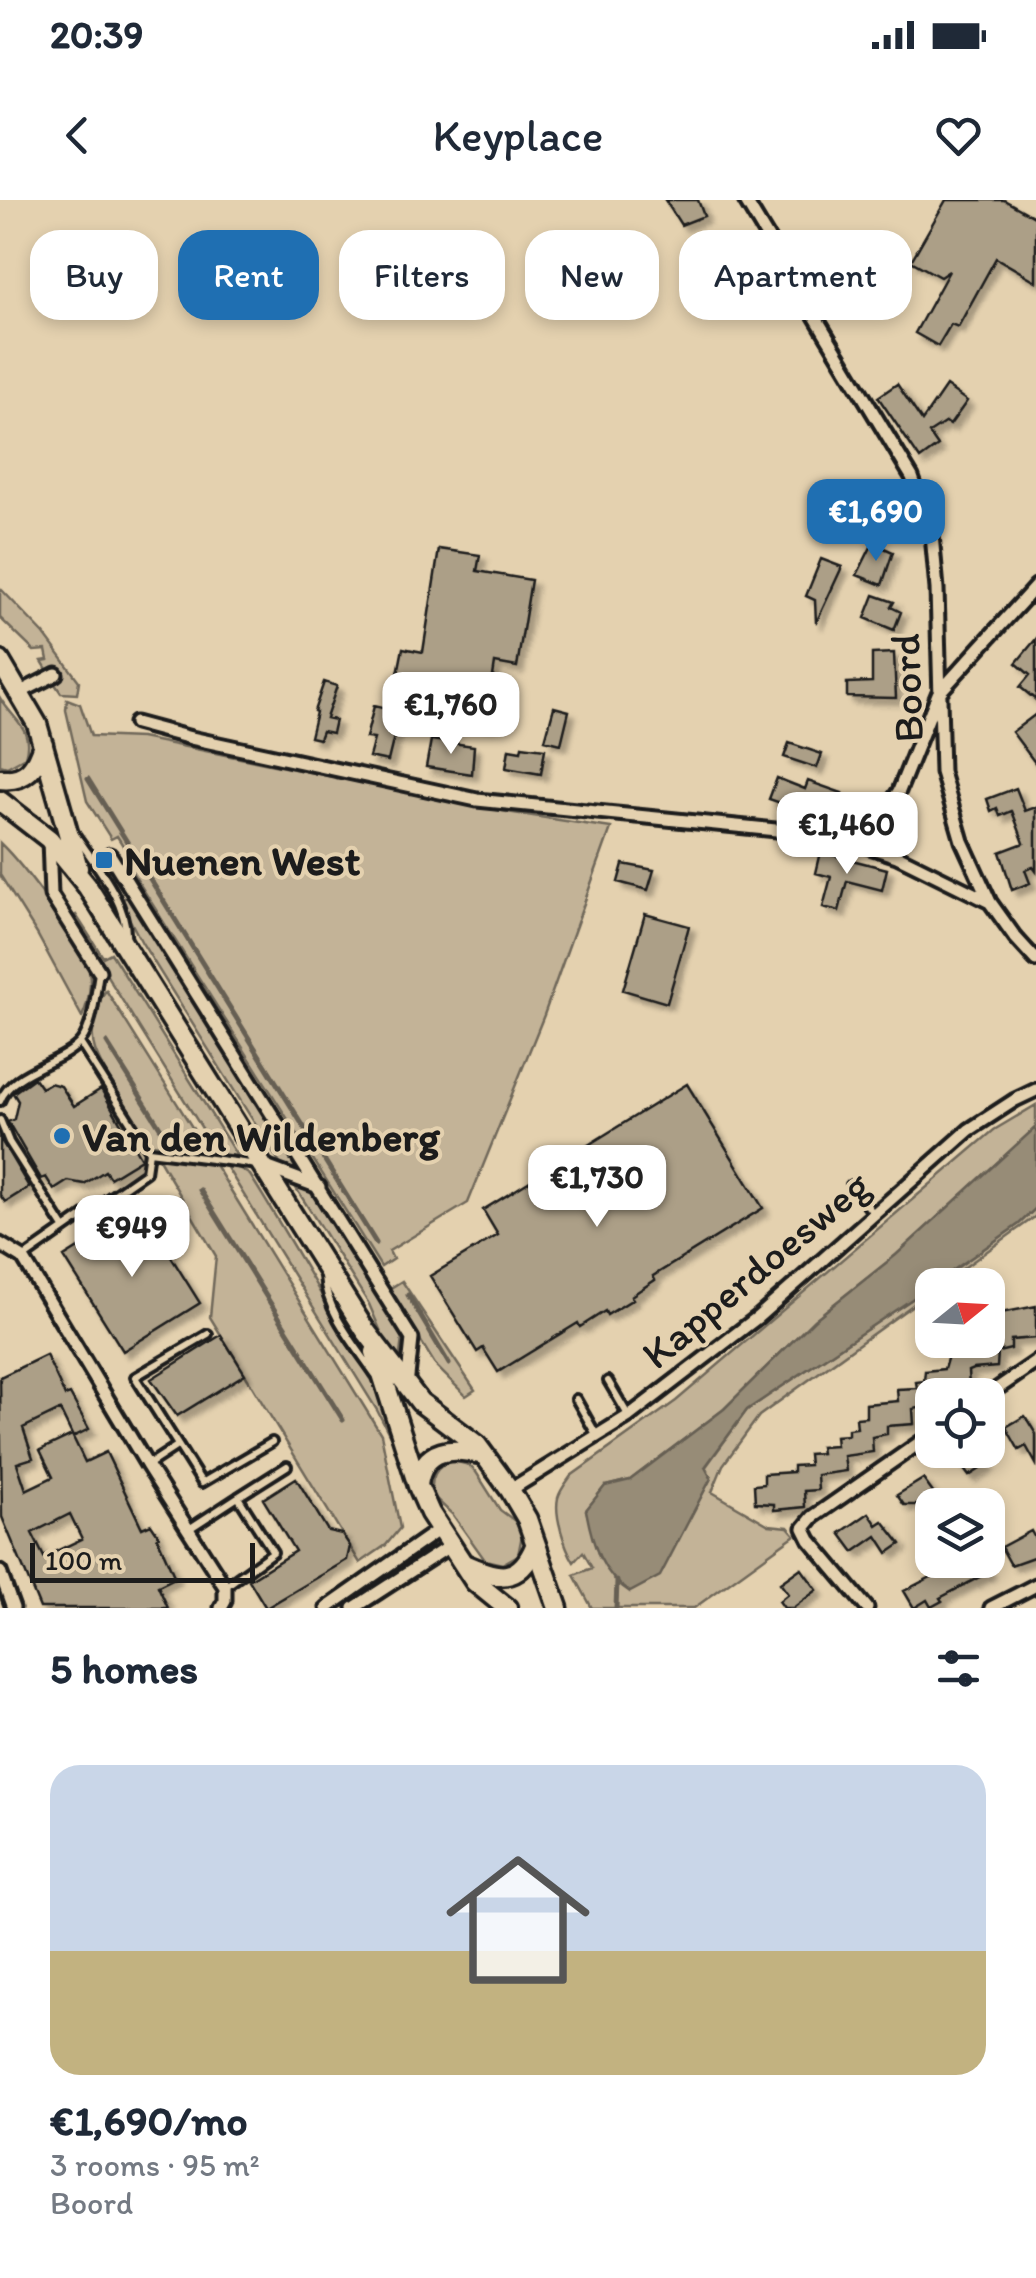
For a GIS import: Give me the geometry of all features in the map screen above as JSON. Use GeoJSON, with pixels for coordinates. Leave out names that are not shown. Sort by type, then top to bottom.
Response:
{"type":"FeatureCollection","features":[{"type":"Feature","properties":{"kind":"main road"},"geometry":{"type":"LineString","coordinates":[[0,662],[37,724],[74,858],[87,886]]}},
{"type":"Feature","properties":{"kind":"main road"},"geometry":{"type":"LineString","coordinates":[[0,779],[17,779],[30,772],[43,744]]}},
{"type":"Feature","properties":{"kind":"main road"},"geometry":{"type":"LineString","coordinates":[[0,801],[49,839],[87,886],[365,1330],[420,1402],[464,1433],[510,1490],[527,1520],[558,1608]]}},
{"type":"Feature","properties":{"kind":"main road"},"geometry":{"type":"LineString","coordinates":[[365,1330],[418,1486],[475,1582],[506,1608]]}},
{"type":"Feature","properties":{"kind":"main road"},"geometry":{"type":"LineString","coordinates":[[418,1486],[425,1462],[440,1452],[464,1450],[484,1456]]}},
{"type":"Feature","properties":{"kind":"main road"},"geometry":{"type":"LineString","coordinates":[[462,1563],[493,1576],[510,1575],[523,1568],[536,1546]]}},
{"type":"Feature","properties":{"kind":"street","name":"Boord"},"geometry":{"type":"LineString","coordinates":[[745,200],[912,476],[932,535],[942,772],[962,841],[990,902],[1036,960]]}},
{"type":"Feature","properties":{"kind":"street"},"geometry":{"type":"LineString","coordinates":[[836,836],[864,829],[884,814],[899,792],[938,694],[1036,586]]}},
{"type":"Feature","properties":{"kind":"street"},"geometry":{"type":"LineString","coordinates":[[20,694],[56,674]]}},
{"type":"Feature","properties":{"kind":"street"},"geometry":{"type":"LineString","coordinates":[[135,723],[477,800],[836,836],[897,856],[990,902]]}},
{"type":"Feature","properties":{"kind":"street"},"geometry":{"type":"LineString","coordinates":[[49,839],[51,895],[99,971]]}},
{"type":"Feature","properties":{"kind":"street"},"geometry":{"type":"LineString","coordinates":[[110,854],[412,1339],[407,1386]]}},
{"type":"Feature","properties":{"kind":"street","name":"Kapperdoesweg"},"geometry":{"type":"LineString","coordinates":[[510,1490],[629,1416],[758,1317],[968,1130],[1036,1090]]}},
{"type":"Feature","properties":{"kind":"street"},"geometry":{"type":"LineString","coordinates":[[262,1166],[320,1188]]}},
{"type":"Feature","properties":{"kind":"street"},"geometry":{"type":"LineString","coordinates":[[0,1244],[23,1258],[225,1587],[221,1608]]}},
{"type":"Feature","properties":{"kind":"street"},"geometry":{"type":"LineString","coordinates":[[1005,1385],[1034,1367]]}},
{"type":"Feature","properties":{"kind":"street"},"geometry":{"type":"LineString","coordinates":[[867,1608],[804,1528],[813,1517],[915,1446]]}},
{"type":"Feature","properties":{"kind":"street"},"geometry":{"type":"LineString","coordinates":[[327,1608],[440,1528]]}},
{"type":"Feature","properties":{"kind":"street"},"geometry":{"type":"LineString","coordinates":[[354,1608],[451,1545]]}},
{"type":"Feature","properties":{"kind":"street"},"geometry":{"type":"LineString","coordinates":[[0,1572],[13,1608]]}},
{"type":"Feature","properties":{"kind":"street"},"geometry":{"type":"LineString","coordinates":[[990,1608],[1036,1585]]}},
{"type":"Feature","properties":{"kind":"lane"},"geometry":{"type":"LineString","coordinates":[[61,813],[122,913],[127,924],[126,948]]}},
{"type":"Feature","properties":{"kind":"lane"},"geometry":{"type":"LineString","coordinates":[[0,1101],[4,1091],[24,1076],[80,1042],[88,1024],[99,971]]}},
{"type":"Feature","properties":{"kind":"lane"},"geometry":{"type":"LineString","coordinates":[[23,1258],[146,1172],[150,1152],[80,1042]]}},
{"type":"Feature","properties":{"kind":"lane"},"geometry":{"type":"LineString","coordinates":[[0,1120],[9,1142],[64,1228]]}},
{"type":"Feature","properties":{"kind":"lane"},"geometry":{"type":"LineString","coordinates":[[150,1152],[262,1166]]}},
{"type":"Feature","properties":{"kind":"lane"},"geometry":{"type":"LineString","coordinates":[[851,1185],[874,1214]]}},
{"type":"Feature","properties":{"kind":"lane"},"geometry":{"type":"LineString","coordinates":[[324,1264],[325,1289],[332,1308],[390,1398]]}},
{"type":"Feature","properties":{"kind":"lane"},"geometry":{"type":"LineString","coordinates":[[208,1334],[135,1377],[202,1483],[272,1442]]}},
{"type":"Feature","properties":{"kind":"lane"},"geometry":{"type":"LineString","coordinates":[[608,1380],[629,1416]]}},
{"type":"Feature","properties":{"kind":"lane"},"geometry":{"type":"LineString","coordinates":[[576,1399],[597,1436]]}},
{"type":"Feature","properties":{"kind":"lane"},"geometry":{"type":"LineString","coordinates":[[147,1465],[177,1446]]}},
{"type":"Feature","properties":{"kind":"lane"},"geometry":{"type":"LineString","coordinates":[[188,1530],[288,1466]]}},
{"type":"Feature","properties":{"kind":"lane"},"geometry":{"type":"LineString","coordinates":[[225,1587],[273,1552],[238,1497]]}},
{"type":"Feature","properties":{"kind":"shaded area"},"geometry":{"type":"Polygon","coordinates":[[[0,588],[44,634],[79,681],[77,694],[61,693],[55,684],[62,679],[55,667],[48,671],[42,661],[48,660],[46,650],[34,651],[0,618],[0,588]]]}},
{"type":"Feature","properties":{"kind":"shaded area"},"geometry":{"type":"Polygon","coordinates":[[[0,698],[27,739],[25,757],[7,767],[0,765],[0,698]]]}},
{"type":"Feature","properties":{"kind":"shaded area"},"geometry":{"type":"Polygon","coordinates":[[[67,699],[80,704],[91,736],[141,738],[507,812],[611,828],[544,1015],[468,1203],[389,1251],[393,1259],[381,1267],[122,856],[127,852],[117,836],[111,839],[87,801],[66,710],[67,699]]]}},
{"type":"Feature","properties":{"kind":"shaded area"},"geometry":{"type":"Polygon","coordinates":[[[0,843],[50,904],[84,958],[90,983],[82,1017],[0,875],[0,843]]]}},
{"type":"Feature","properties":{"kind":"shaded area"},"geometry":{"type":"Polygon","coordinates":[[[130,895],[304,1175],[282,1167],[142,943],[120,901],[130,895]]]}},
{"type":"Feature","properties":{"kind":"shaded area"},"geometry":{"type":"Polygon","coordinates":[[[76,915],[103,957],[111,953],[237,1156],[218,1154],[71,918],[76,915]]]}},
{"type":"Feature","properties":{"kind":"shaded area"},"geometry":{"type":"Polygon","coordinates":[[[106,990],[207,1152],[153,1144],[121,1098],[93,1043],[94,1019],[106,990]]]}},
{"type":"Feature","properties":{"kind":"shaded area"},"geometry":{"type":"Polygon","coordinates":[[[1036,1105],[1036,1127],[896,1255],[814,1320],[724,1409],[630,1480],[605,1486],[586,1510],[599,1557],[690,1517],[711,1478],[705,1468],[747,1410],[915,1296],[915,1303],[759,1416],[723,1465],[712,1492],[769,1525],[788,1527],[795,1535],[694,1608],[592,1608],[574,1575],[592,1568],[583,1552],[574,1562],[559,1522],[558,1498],[571,1476],[676,1401],[994,1130],[1036,1105]]]}},
{"type":"Feature","properties":{"kind":"shaded area"},"geometry":{"type":"Polygon","coordinates":[[[1036,1127],[1036,1208],[956,1268],[915,1268],[915,1297],[747,1410],[705,1467],[711,1478],[660,1576],[630,1592],[620,1585],[599,1557],[586,1510],[605,1486],[630,1480],[724,1409],[814,1320],[896,1255],[1036,1127]]]}},
{"type":"Feature","properties":{"kind":"shaded area"},"geometry":{"type":"Polygon","coordinates":[[[159,1159],[214,1163],[381,1434],[400,1528],[386,1545],[360,1563],[210,1317],[216,1256],[159,1159]]]}},
{"type":"Feature","properties":{"kind":"shaded area"},"geometry":{"type":"Polygon","coordinates":[[[226,1166],[250,1175],[377,1389],[399,1438],[393,1442],[377,1410],[226,1166]]]}},
{"type":"Feature","properties":{"kind":"shaded area"},"geometry":{"type":"Polygon","coordinates":[[[294,1185],[316,1194],[403,1331],[399,1362],[390,1353],[369,1304],[294,1185]]]}},
{"type":"Feature","properties":{"kind":"shaded area"},"geometry":{"type":"Polygon","coordinates":[[[1036,1208],[1036,1216],[964,1268],[956,1268],[1036,1208]]]}},
{"type":"Feature","properties":{"kind":"shaded area"},"geometry":{"type":"Polygon","coordinates":[[[402,1281],[475,1390],[466,1396],[436,1366],[389,1289],[402,1281]]]}},
{"type":"Feature","properties":{"kind":"shaded area"},"geometry":{"type":"Polygon","coordinates":[[[454,1461],[469,1465],[500,1510],[515,1521],[522,1535],[518,1555],[502,1564],[485,1560],[453,1515],[434,1497],[435,1474],[454,1461]]]}},
{"type":"Feature","properties":{"kind":"building"},"geometry":{"type":"Polygon","coordinates":[[[665,200],[698,200],[704,216],[681,225],[665,200]]]}},
{"type":"Feature","properties":{"kind":"building"},"geometry":{"type":"Polygon","coordinates":[[[946,200],[1004,200],[1036,218],[1036,281],[996,258],[958,327],[951,324],[938,346],[915,333],[949,271],[940,277],[912,259],[946,200]]]}},
{"type":"Feature","properties":{"kind":"building"},"geometry":{"type":"Polygon","coordinates":[[[897,384],[922,421],[946,386],[967,401],[950,425],[946,422],[929,433],[938,446],[920,459],[878,397],[897,384]]]}},
{"type":"Feature","properties":{"kind":"building"},"geometry":{"type":"Polygon","coordinates":[[[873,543],[893,552],[882,585],[857,575],[873,543]]]}},
{"type":"Feature","properties":{"kind":"building"},"geometry":{"type":"Polygon","coordinates":[[[439,549],[480,555],[477,571],[531,580],[517,667],[495,663],[486,723],[392,704],[403,648],[423,652],[439,549]]]}},
{"type":"Feature","properties":{"kind":"building"},"geometry":{"type":"Polygon","coordinates":[[[821,559],[842,567],[816,623],[815,600],[806,596],[821,559]]]}},
{"type":"Feature","properties":{"kind":"building"},"geometry":{"type":"Polygon","coordinates":[[[874,595],[894,602],[891,607],[901,612],[894,630],[865,618],[874,595]]]}},
{"type":"Feature","properties":{"kind":"building"},"geometry":{"type":"Polygon","coordinates":[[[1036,639],[1036,700],[1020,687],[1030,675],[1016,663],[1036,639]]]}},
{"type":"Feature","properties":{"kind":"building"},"geometry":{"type":"Polygon","coordinates":[[[894,653],[896,698],[847,697],[847,683],[872,682],[872,654],[894,653]]]}},
{"type":"Feature","properties":{"kind":"building"},"geometry":{"type":"Polygon","coordinates":[[[324,682],[337,686],[326,718],[335,720],[332,733],[322,731],[319,739],[310,737],[324,682]]]}},
{"type":"Feature","properties":{"kind":"building"},"geometry":{"type":"Polygon","coordinates":[[[374,706],[400,712],[388,761],[369,757],[374,739],[366,738],[374,706]]]}},
{"type":"Feature","properties":{"kind":"building"},"geometry":{"type":"Polygon","coordinates":[[[554,707],[569,711],[561,744],[545,740],[554,707]]]}},
{"type":"Feature","properties":{"kind":"building"},"geometry":{"type":"Polygon","coordinates":[[[1036,714],[1036,764],[1012,732],[1036,714]]]}},
{"type":"Feature","properties":{"kind":"building"},"geometry":{"type":"Polygon","coordinates":[[[431,740],[474,746],[472,774],[426,767],[431,740]]]}},
{"type":"Feature","properties":{"kind":"building"},"geometry":{"type":"Polygon","coordinates":[[[789,743],[822,754],[817,768],[784,757],[789,743]]]}},
{"type":"Feature","properties":{"kind":"building"},"geometry":{"type":"Polygon","coordinates":[[[522,746],[545,749],[541,774],[506,768],[509,749],[521,751],[522,746]]]}},
{"type":"Feature","properties":{"kind":"building"},"geometry":{"type":"Polygon","coordinates":[[[777,778],[805,789],[808,781],[842,793],[832,821],[769,799],[777,778]]]}},
{"type":"Feature","properties":{"kind":"building"},"geometry":{"type":"Polygon","coordinates":[[[1016,788],[1025,811],[1036,807],[1036,871],[1033,867],[1025,870],[1030,883],[1012,890],[1000,852],[1024,843],[1012,811],[1000,816],[997,808],[991,811],[987,799],[1016,788]]]}},
{"type":"Feature","properties":{"kind":"building"},"geometry":{"type":"Polygon","coordinates":[[[821,852],[887,869],[882,890],[847,881],[839,911],[823,907],[831,877],[816,873],[821,852]]]}},
{"type":"Feature","properties":{"kind":"building"},"geometry":{"type":"Polygon","coordinates":[[[623,864],[654,870],[648,890],[618,882],[623,864]]]}},
{"type":"Feature","properties":{"kind":"building"},"geometry":{"type":"Polygon","coordinates":[[[645,914],[689,926],[667,1003],[623,990],[645,914]]]}},
{"type":"Feature","properties":{"kind":"building"},"geometry":{"type":"Polygon","coordinates":[[[34,1078],[41,1088],[50,1083],[61,1086],[74,1106],[101,1089],[141,1159],[110,1178],[105,1171],[84,1184],[68,1181],[54,1190],[46,1177],[41,1179],[8,1122],[14,1119],[18,1101],[13,1093],[34,1078]]]}},
{"type":"Feature","properties":{"kind":"building"},"geometry":{"type":"Polygon","coordinates":[[[687,1084],[763,1208],[653,1276],[655,1280],[631,1296],[633,1299],[580,1327],[578,1323],[498,1372],[483,1348],[477,1352],[430,1276],[498,1235],[483,1210],[687,1084]]]}},
{"type":"Feature","properties":{"kind":"building"},"geometry":{"type":"Polygon","coordinates":[[[0,1138],[29,1187],[5,1202],[0,1195],[0,1138]]]}},
{"type":"Feature","properties":{"kind":"building"},"geometry":{"type":"Polygon","coordinates":[[[141,1209],[200,1303],[123,1351],[64,1257],[141,1209]]]}},
{"type":"Feature","properties":{"kind":"building"},"geometry":{"type":"Polygon","coordinates":[[[1036,1306],[1036,1338],[1011,1340],[1011,1349],[1005,1350],[1005,1312],[1036,1306]]]}},
{"type":"Feature","properties":{"kind":"building"},"geometry":{"type":"Polygon","coordinates":[[[221,1335],[245,1374],[177,1416],[151,1379],[221,1335]]]}},
{"type":"Feature","properties":{"kind":"building"},"geometry":{"type":"Polygon","coordinates":[[[46,1355],[65,1396],[70,1394],[89,1429],[73,1437],[85,1462],[106,1452],[142,1528],[151,1524],[159,1536],[175,1578],[158,1586],[168,1608],[40,1608],[2,1517],[0,1377],[46,1355]],[[60,1410],[23,1428],[33,1458],[17,1463],[26,1490],[53,1477],[40,1450],[72,1435],[60,1410]],[[70,1514],[32,1533],[44,1557],[82,1539],[70,1514]]]}},
{"type":"Feature","properties":{"kind":"building"},"geometry":{"type":"Polygon","coordinates":[[[947,1358],[998,1358],[997,1367],[973,1369],[968,1371],[968,1378],[924,1378],[925,1371],[944,1369],[947,1358]]]}},
{"type":"Feature","properties":{"kind":"building"},"geometry":{"type":"Polygon","coordinates":[[[915,1388],[914,1424],[887,1426],[887,1434],[872,1437],[873,1452],[844,1456],[846,1471],[817,1475],[818,1490],[804,1491],[805,1507],[774,1510],[774,1504],[755,1503],[754,1485],[764,1484],[764,1474],[793,1472],[793,1466],[809,1465],[808,1454],[821,1453],[820,1447],[836,1446],[835,1436],[848,1435],[848,1429],[857,1428],[856,1418],[866,1417],[866,1404],[898,1401],[897,1389],[915,1388]]]}},
{"type":"Feature","properties":{"kind":"building"},"geometry":{"type":"Polygon","coordinates":[[[1025,1416],[1036,1434],[1036,1464],[1026,1446],[1019,1450],[1006,1427],[1025,1416]]]}},
{"type":"Feature","properties":{"kind":"building"},"geometry":{"type":"Polygon","coordinates":[[[963,1468],[982,1468],[969,1476],[963,1468]]]}},
{"type":"Feature","properties":{"kind":"building"},"geometry":{"type":"Polygon","coordinates":[[[296,1478],[328,1531],[342,1534],[350,1546],[347,1560],[266,1608],[249,1580],[295,1551],[263,1499],[296,1478]]]}},
{"type":"Feature","properties":{"kind":"building"},"geometry":{"type":"Polygon","coordinates":[[[923,1479],[930,1488],[915,1488],[915,1505],[904,1505],[897,1495],[923,1479]]]}},
{"type":"Feature","properties":{"kind":"building"},"geometry":{"type":"Polygon","coordinates":[[[869,1513],[877,1525],[883,1521],[901,1544],[888,1553],[877,1536],[854,1552],[840,1533],[869,1513]]]}},
{"type":"Feature","properties":{"kind":"building"},"geometry":{"type":"Polygon","coordinates":[[[1031,1531],[1036,1540],[1036,1556],[1011,1565],[1005,1545],[1031,1531]]]}},
{"type":"Feature","properties":{"kind":"building"},"geometry":{"type":"Polygon","coordinates":[[[801,1568],[817,1590],[793,1608],[784,1608],[779,1601],[788,1594],[780,1583],[801,1568]]]}},
{"type":"Feature","properties":{"kind":"building"},"geometry":{"type":"Polygon","coordinates":[[[929,1578],[978,1578],[931,1607],[927,1600],[914,1608],[904,1591],[929,1578]]]}},
{"type":"Feature","properties":{"kind":"waterway"},"geometry":{"type":"LineString","coordinates":[[88,779],[376,1243]]}},
{"type":"Feature","properties":{"kind":"waterway"},"geometry":{"type":"LineString","coordinates":[[107,1043],[163,1132]]}},
{"type":"Feature","properties":{"kind":"waterway"},"geometry":{"type":"LineString","coordinates":[[200,1190],[343,1420]]}},
{"type":"Feature","properties":{"kind":"waterway"},"geometry":{"type":"LineString","coordinates":[[408,1295],[449,1364]]}},
{"type":"Feature","properties":{"kind":"waterway"},"geometry":{"type":"LineString","coordinates":[[616,1608],[617,1581]]}},
{"type":"Feature","properties":{"kind":"place","name":"Nuenen West"},"geometry":{"type":"Point","coordinates":[104,860]}},
{"type":"Feature","properties":{"kind":"place","name":"Van den Wildenberg"},"geometry":{"type":"Point","coordinates":[62,1136]}}]}
